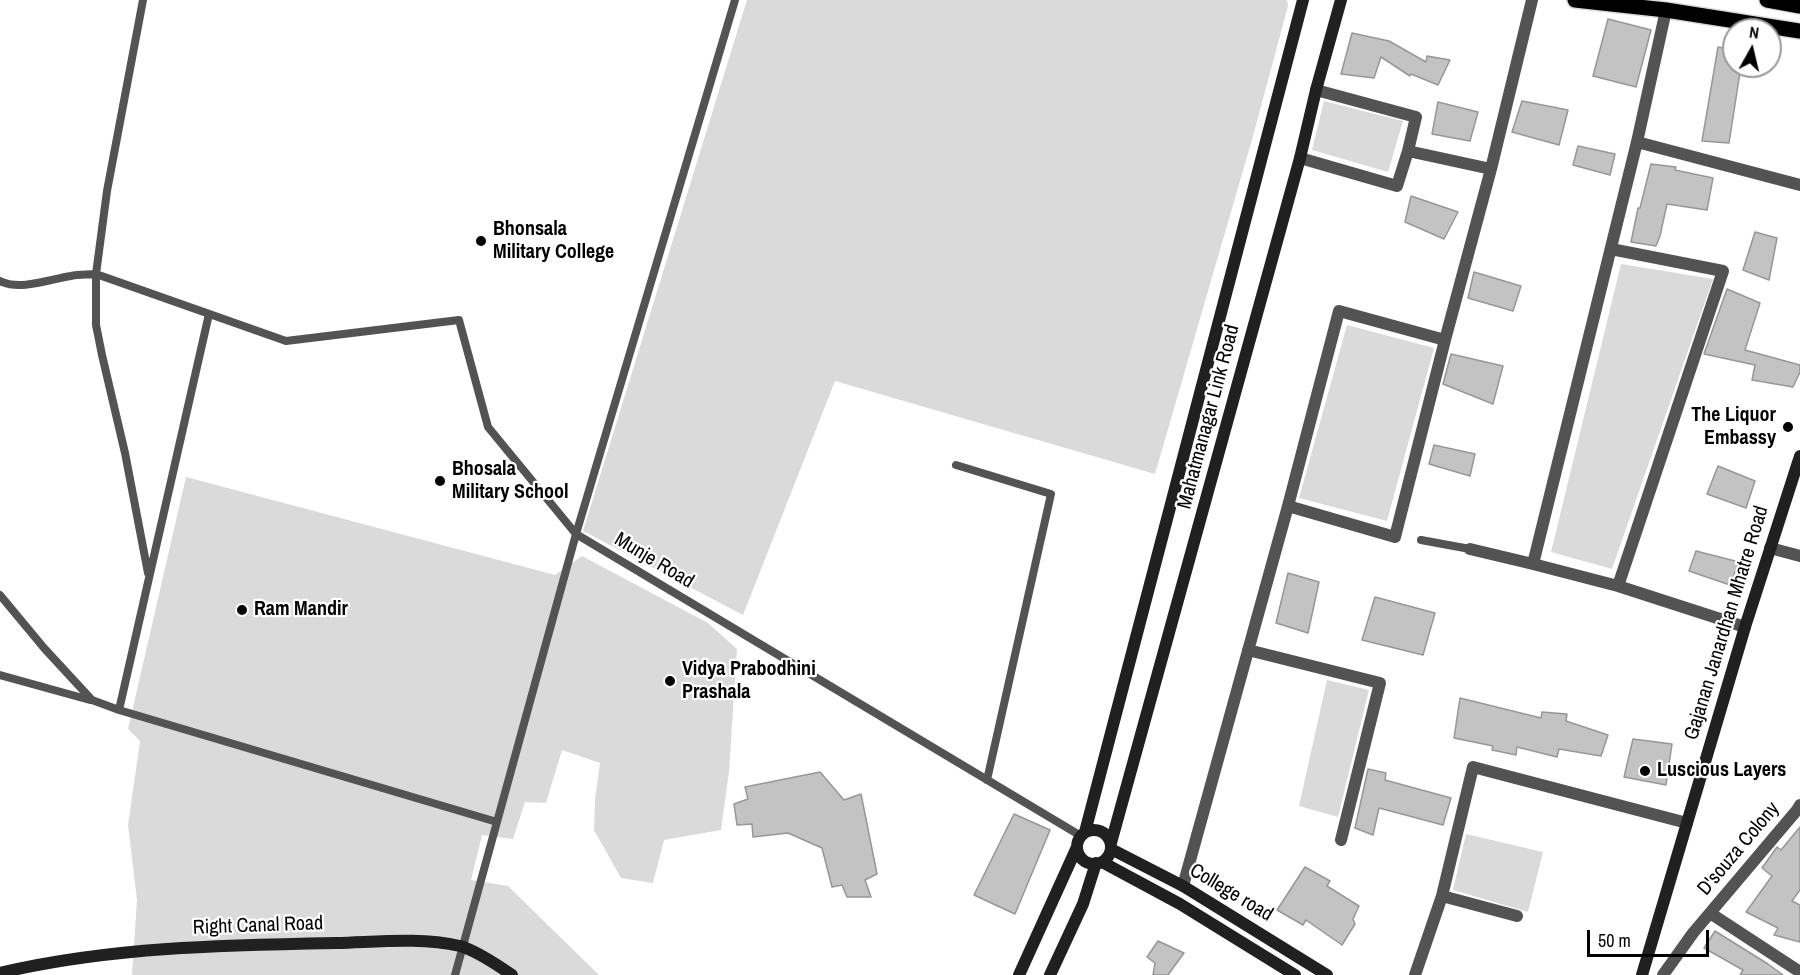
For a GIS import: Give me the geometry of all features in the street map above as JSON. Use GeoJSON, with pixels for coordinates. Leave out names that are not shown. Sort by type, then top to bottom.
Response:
{"type":"FeatureCollection","features":[{"type":"Feature","properties":{"kind":"main road","name":"Mahatmanagar Link Road"},"geometry":{"type":"LineString","coordinates":[[1019,975],[1081,838],[1304,0]]}},
{"type":"Feature","properties":{"kind":"main road","name":"Mahatmanagar Link Road"},"geometry":{"type":"LineString","coordinates":[[1111,846],[1300,158],[1341,0]]}},
{"type":"Feature","properties":{"kind":"main road"},"geometry":{"type":"LineString","coordinates":[[1575,0],[1666,10],[1800,31]]}},
{"type":"Feature","properties":{"kind":"main road"},"geometry":{"type":"LineString","coordinates":[[1767,0],[1800,6]]}},
{"type":"Feature","properties":{"kind":"main road","name":"Gajanan Janardhan Mhatre Road"},"geometry":{"type":"LineString","coordinates":[[1642,975],[1745,627],[1800,456]]}},
{"type":"Feature","properties":{"kind":"main road"},"geometry":{"type":"LineString","coordinates":[[1090,830],[1106,834],[1111,846],[1107,858],[1099,863],[1091,863],[1081,857],[1081,838],[1090,830]]}},
{"type":"Feature","properties":{"kind":"main road","name":"College road"},"geometry":{"type":"LineString","coordinates":[[1111,846],[1184,886],[1327,975]]}},
{"type":"Feature","properties":{"kind":"main road"},"geometry":{"type":"LineString","coordinates":[[1050,975],[1099,863]]}},
{"type":"Feature","properties":{"kind":"main road","name":"College road"},"geometry":{"type":"LineString","coordinates":[[1099,863],[1180,904],[1295,975]]}},
{"type":"Feature","properties":{"kind":"main road","name":"Right Canal Road"},"geometry":{"type":"LineString","coordinates":[[0,973],[132,952],[270,944],[432,941],[463,947],[512,975]]}},
{"type":"Feature","properties":{"kind":"street"},"geometry":{"type":"LineString","coordinates":[[1288,506],[1395,537],[1491,169],[1532,0]]}},
{"type":"Feature","properties":{"kind":"street"},"geometry":{"type":"LineString","coordinates":[[1533,564],[1637,142],[1666,10]]}},
{"type":"Feature","properties":{"kind":"street"},"geometry":{"type":"LineString","coordinates":[[1300,158],[1397,186],[1416,117],[1316,90]]}},
{"type":"Feature","properties":{"kind":"street"},"geometry":{"type":"LineString","coordinates":[[1637,142],[1800,185]]}},
{"type":"Feature","properties":{"kind":"street"},"geometry":{"type":"LineString","coordinates":[[1408,151],[1491,169]]}},
{"type":"Feature","properties":{"kind":"street"},"geometry":{"type":"LineString","coordinates":[[1611,249],[1724,271],[1618,586]]}},
{"type":"Feature","properties":{"kind":"street"},"geometry":{"type":"LineString","coordinates":[[1184,886],[1339,311],[1445,340]]}},
{"type":"Feature","properties":{"kind":"street"},"geometry":{"type":"LineString","coordinates":[[1770,548],[1800,556]]}},
{"type":"Feature","properties":{"kind":"street"},"geometry":{"type":"LineString","coordinates":[[1470,549],[1618,586],[1745,627]]}},
{"type":"Feature","properties":{"kind":"street"},"geometry":{"type":"LineString","coordinates":[[1248,650],[1380,683],[1341,840]]}},
{"type":"Feature","properties":{"kind":"street"},"geometry":{"type":"LineString","coordinates":[[1415,975],[1442,896],[1473,768],[1687,823]]}},
{"type":"Feature","properties":{"kind":"street","name":"D'souza Colony"},"geometry":{"type":"LineString","coordinates":[[1663,975],[1693,933],[1800,805]]}},
{"type":"Feature","properties":{"kind":"street"},"geometry":{"type":"LineString","coordinates":[[1442,896],[1517,916]]}},
{"type":"Feature","properties":{"kind":"street"},"geometry":{"type":"LineString","coordinates":[[1710,913],[1800,972]]}},
{"type":"Feature","properties":{"kind":"lane"},"geometry":{"type":"LineString","coordinates":[[143,0],[107,191],[96,274],[96,325],[149,578]]}},
{"type":"Feature","properties":{"kind":"lane"},"geometry":{"type":"LineString","coordinates":[[455,975],[576,534],[735,0]]}},
{"type":"Feature","properties":{"kind":"lane"},"geometry":{"type":"LineString","coordinates":[[0,281],[7,284],[44,283],[72,275],[96,274],[209,314],[119,710]]}},
{"type":"Feature","properties":{"kind":"lane","name":"Munje Road"},"geometry":{"type":"LineString","coordinates":[[209,314],[286,341],[459,320],[488,427],[576,534],[1081,838]]}},
{"type":"Feature","properties":{"kind":"lane"},"geometry":{"type":"LineString","coordinates":[[956,465],[1051,494],[987,780]]}},
{"type":"Feature","properties":{"kind":"lane"},"geometry":{"type":"LineString","coordinates":[[1421,540],[1470,549]]}},
{"type":"Feature","properties":{"kind":"lane"},"geometry":{"type":"LineString","coordinates":[[0,596],[92,700]]}},
{"type":"Feature","properties":{"kind":"lane"},"geometry":{"type":"LineString","coordinates":[[0,675],[92,700],[497,822]]}},
{"type":"Feature","properties":{"kind":"shaded area"},"geometry":{"type":"Polygon","coordinates":[[[747,0],[1287,0],[1288,6],[1253,136],[1155,474],[835,381],[743,615],[583,531],[747,0]]]}},
{"type":"Feature","properties":{"kind":"shaded area"},"geometry":{"type":"Polygon","coordinates":[[[1324,101],[1403,121],[1388,172],[1312,150],[1324,101]]]}},
{"type":"Feature","properties":{"kind":"shaded area"},"geometry":{"type":"Polygon","coordinates":[[[1621,264],[1713,279],[1612,569],[1551,552],[1621,264]]]}},
{"type":"Feature","properties":{"kind":"shaded area"},"geometry":{"type":"Polygon","coordinates":[[[1347,325],[1434,348],[1387,521],[1299,498],[1347,325]]]}},
{"type":"Feature","properties":{"kind":"shaded area"},"geometry":{"type":"Polygon","coordinates":[[[186,477],[555,575],[582,556],[708,623],[737,649],[729,772],[721,830],[664,840],[653,883],[621,878],[594,830],[600,763],[562,750],[546,803],[525,802],[513,839],[482,835],[471,880],[508,886],[599,975],[132,975],[137,900],[128,825],[140,741],[128,729],[186,477]]]}},
{"type":"Feature","properties":{"kind":"shaded area"},"geometry":{"type":"Polygon","coordinates":[[[1327,680],[1369,690],[1338,817],[1299,806],[1327,680]]]}},
{"type":"Feature","properties":{"kind":"shaded area"},"geometry":{"type":"Polygon","coordinates":[[[1466,834],[1543,852],[1528,912],[1453,890],[1466,834]]]}},
{"type":"Feature","properties":{"kind":"building"},"geometry":{"type":"Polygon","coordinates":[[[1608,19],[1651,30],[1636,87],[1593,76],[1608,19]]]}},
{"type":"Feature","properties":{"kind":"building"},"geometry":{"type":"Polygon","coordinates":[[[1352,33],[1389,41],[1426,62],[1427,56],[1450,60],[1438,85],[1411,74],[1410,76],[1381,57],[1374,78],[1341,74],[1352,33]]]}},
{"type":"Feature","properties":{"kind":"building"},"geometry":{"type":"Polygon","coordinates":[[[1718,47],[1722,48],[1722,78],[1739,78],[1729,143],[1702,141],[1718,47]]]}},
{"type":"Feature","properties":{"kind":"building"},"geometry":{"type":"Polygon","coordinates":[[[1522,101],[1568,110],[1559,145],[1512,132],[1522,101]]]}},
{"type":"Feature","properties":{"kind":"building"},"geometry":{"type":"Polygon","coordinates":[[[1438,102],[1478,112],[1470,141],[1432,134],[1438,102]]]}},
{"type":"Feature","properties":{"kind":"building"},"geometry":{"type":"Polygon","coordinates":[[[1578,146],[1615,154],[1610,175],[1573,165],[1578,146]]]}},
{"type":"Feature","properties":{"kind":"building"},"geometry":{"type":"Polygon","coordinates":[[[1651,164],[1676,167],[1675,170],[1713,178],[1707,210],[1667,204],[1656,246],[1631,242],[1651,164]]]}},
{"type":"Feature","properties":{"kind":"building"},"geometry":{"type":"Polygon","coordinates":[[[1411,196],[1458,212],[1444,239],[1405,222],[1411,196]]]}},
{"type":"Feature","properties":{"kind":"building"},"geometry":{"type":"Polygon","coordinates":[[[1755,232],[1777,238],[1769,280],[1743,270],[1755,232]]]}},
{"type":"Feature","properties":{"kind":"building"},"geometry":{"type":"Polygon","coordinates":[[[1474,272],[1521,286],[1513,311],[1468,298],[1474,272]]]}},
{"type":"Feature","properties":{"kind":"building"},"geometry":{"type":"Polygon","coordinates":[[[1727,289],[1760,303],[1745,350],[1800,365],[1800,372],[1793,387],[1752,380],[1755,365],[1704,354],[1727,289]]]}},
{"type":"Feature","properties":{"kind":"building"},"geometry":{"type":"Polygon","coordinates":[[[1451,354],[1503,366],[1493,404],[1443,384],[1451,354]]]}},
{"type":"Feature","properties":{"kind":"building"},"geometry":{"type":"Polygon","coordinates":[[[1434,445],[1475,454],[1470,476],[1429,464],[1434,445]]]}},
{"type":"Feature","properties":{"kind":"building"},"geometry":{"type":"Polygon","coordinates":[[[1718,466],[1755,481],[1746,508],[1707,494],[1718,466]]]}},
{"type":"Feature","properties":{"kind":"building"},"geometry":{"type":"Polygon","coordinates":[[[1696,551],[1739,562],[1730,585],[1689,571],[1696,551]]]}},
{"type":"Feature","properties":{"kind":"building"},"geometry":{"type":"Polygon","coordinates":[[[1288,573],[1319,582],[1308,633],[1276,623],[1288,573]]]}},
{"type":"Feature","properties":{"kind":"building"},"geometry":{"type":"Polygon","coordinates":[[[1375,597],[1435,613],[1423,655],[1362,640],[1375,597]]]}},
{"type":"Feature","properties":{"kind":"building"},"geometry":{"type":"Polygon","coordinates":[[[1460,698],[1541,718],[1542,712],[1567,714],[1566,721],[1608,735],[1601,756],[1559,749],[1557,757],[1517,747],[1516,755],[1492,750],[1493,746],[1454,738],[1460,698]]]}},
{"type":"Feature","properties":{"kind":"building"},"geometry":{"type":"Polygon","coordinates":[[[1633,739],[1672,744],[1666,785],[1624,777],[1633,739]]]}},
{"type":"Feature","properties":{"kind":"building"},"geometry":{"type":"Polygon","coordinates":[[[1368,769],[1386,773],[1385,780],[1451,798],[1443,825],[1379,808],[1373,835],[1355,828],[1368,769]]]}},
{"type":"Feature","properties":{"kind":"building"},"geometry":{"type":"Polygon","coordinates":[[[820,772],[844,800],[861,794],[877,874],[865,880],[871,897],[847,897],[842,885],[832,887],[822,848],[788,833],[753,837],[752,824],[737,825],[734,804],[748,799],[745,787],[820,772]]]}},
{"type":"Feature","properties":{"kind":"building"},"geometry":{"type":"Polygon","coordinates":[[[1014,814],[1050,830],[1015,914],[974,895],[1014,814]]]}},
{"type":"Feature","properties":{"kind":"building"},"geometry":{"type":"Polygon","coordinates":[[[1800,827],[1800,890],[1792,901],[1800,905],[1800,942],[1774,935],[1778,928],[1746,912],[1772,876],[1762,868],[1777,847],[1781,850],[1800,827]]]}},
{"type":"Feature","properties":{"kind":"building"},"geometry":{"type":"Polygon","coordinates":[[[1305,867],[1330,881],[1327,886],[1359,906],[1353,919],[1355,924],[1342,945],[1306,920],[1303,925],[1277,910],[1305,867]]]}},
{"type":"Feature","properties":{"kind":"building"},"geometry":{"type":"Polygon","coordinates":[[[1715,931],[1783,975],[1740,975],[1743,970],[1704,948],[1715,931]]]}},
{"type":"Feature","properties":{"kind":"building"},"geometry":{"type":"Polygon","coordinates":[[[1158,941],[1184,953],[1168,975],[1153,975],[1155,963],[1147,957],[1158,941]]]}},
{"type":"Feature","properties":{"kind":"place","name":"Bhonsala Military College"},"geometry":{"type":"Point","coordinates":[481,241]}},
{"type":"Feature","properties":{"kind":"place","name":"The Liquor Embassy"},"geometry":{"type":"Point","coordinates":[1788,427]}},
{"type":"Feature","properties":{"kind":"place","name":"Bhosala Military School"},"geometry":{"type":"Point","coordinates":[440,481]}},
{"type":"Feature","properties":{"kind":"place","name":"Ram Mandir"},"geometry":{"type":"Point","coordinates":[242,610]}},
{"type":"Feature","properties":{"kind":"place","name":"Vidya Prabodhini Prashala"},"geometry":{"type":"Point","coordinates":[670,681]}},
{"type":"Feature","properties":{"kind":"place","name":"Luscious Layers"},"geometry":{"type":"Point","coordinates":[1645,771]}}]}
